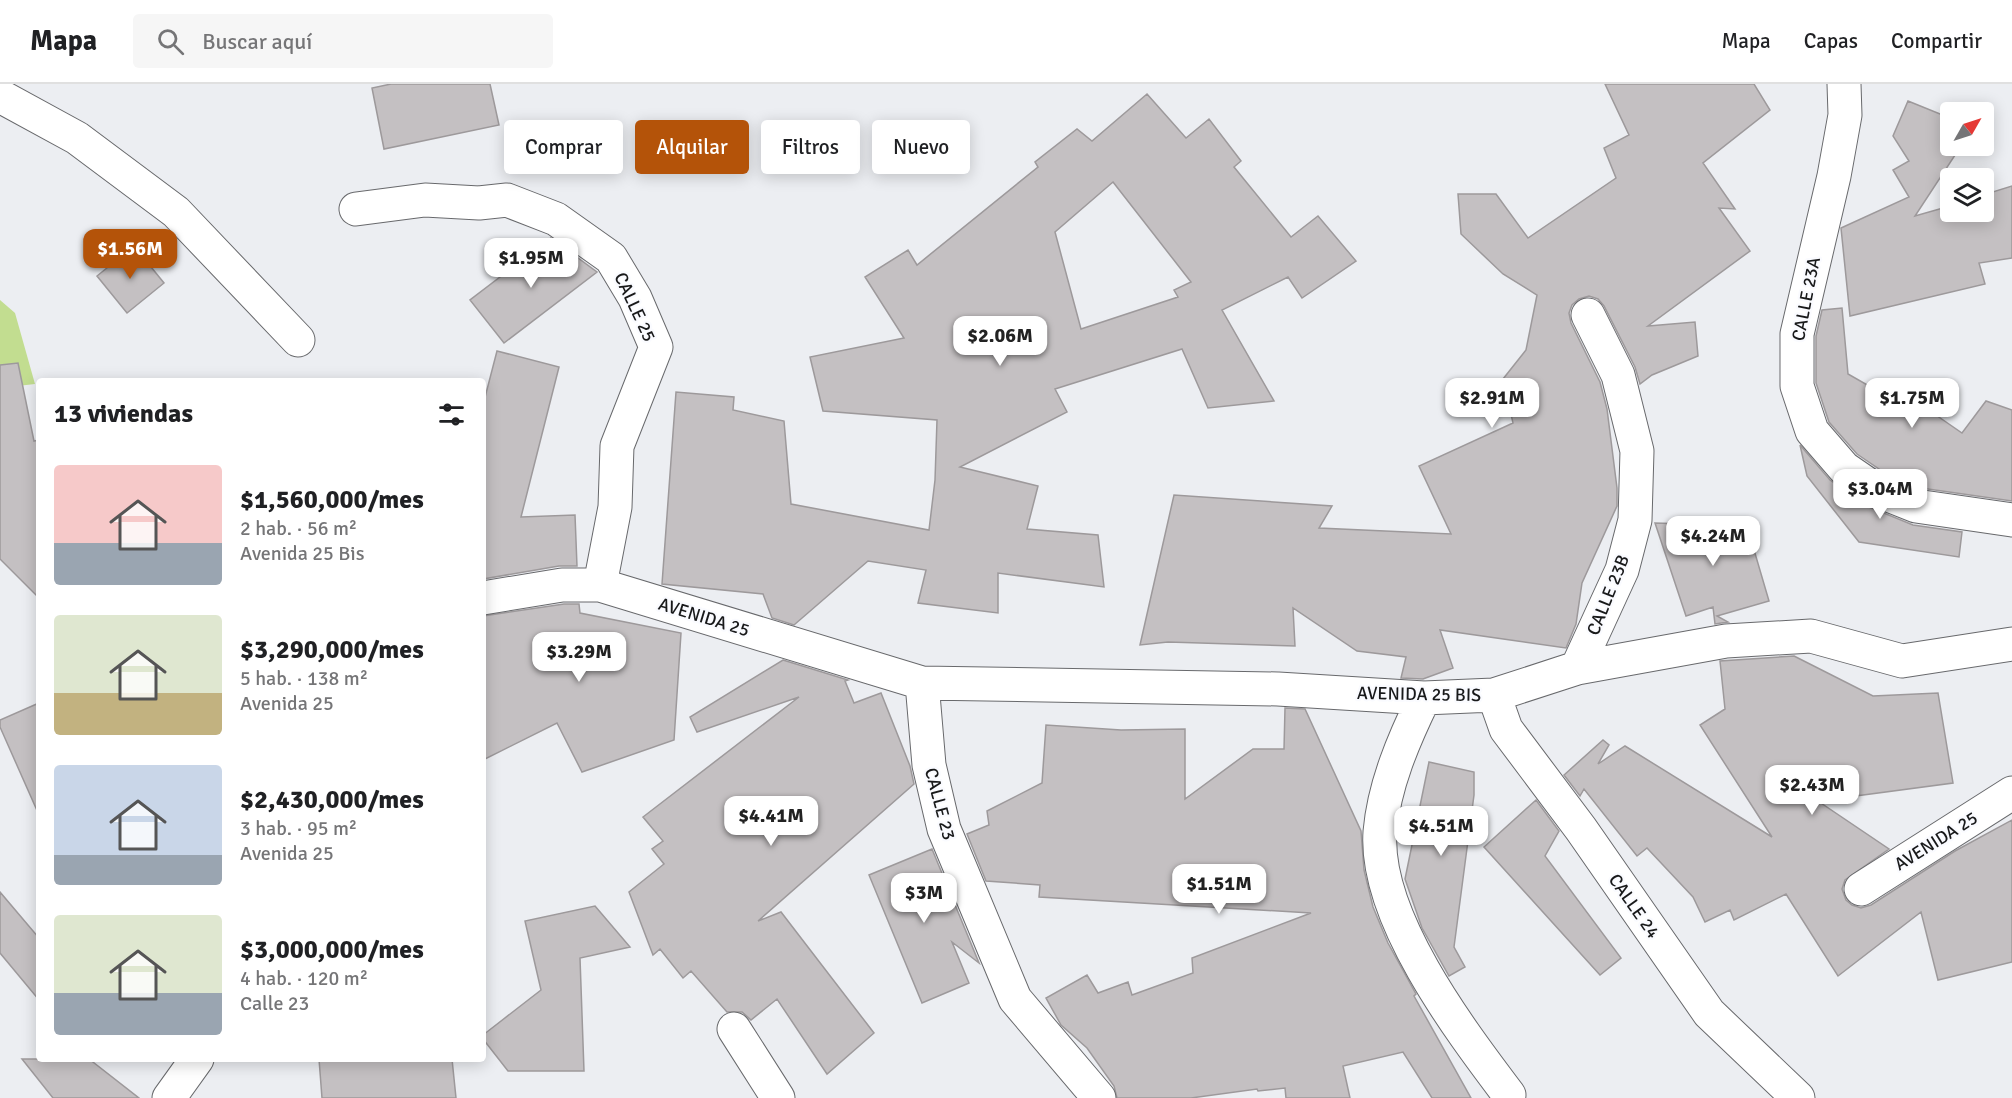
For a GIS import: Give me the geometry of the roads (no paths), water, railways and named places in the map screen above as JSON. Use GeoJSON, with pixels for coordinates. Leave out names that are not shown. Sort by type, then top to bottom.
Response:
{"type":"FeatureCollection","features":[{"type":"Feature","properties":{"kind":"street","name":"CALLE 23A"},"geometry":{"type":"LineString","coordinates":[[1844,84],[1845,115],[1836,165],[1797,333],[1797,386],[1812,431],[1844,468],[1876,490],[1916,506],[2012,520]]}},
{"type":"Feature","properties":{"kind":"street"},"geometry":{"type":"LineString","coordinates":[[0,96],[77,138],[176,212],[298,340]]}},
{"type":"Feature","properties":{"kind":"street","name":"CALLE 25"},"geometry":{"type":"LineString","coordinates":[[356,209],[424,200],[479,202],[507,200],[556,219],[611,258],[635,298],[656,347],[617,446],[615,507],[600,585]]}},
{"type":"Feature","properties":{"kind":"street","name":"CALLE 23B"},"geometry":{"type":"LineString","coordinates":[[1578,668],[1622,570],[1635,520],[1636,451],[1618,375],[1587,315]]}},
{"type":"Feature","properties":{"kind":"street","name":"AVENIDA 25"},"geometry":{"type":"LineString","coordinates":[[486,598],[562,585],[600,585],[922,683]]}},
{"type":"Feature","properties":{"kind":"street","name":"AVENIDA 25 BIS"},"geometry":{"type":"LineString","coordinates":[[922,683],[1278,689],[1424,698],[1494,695],[1578,668],[1726,641],[1811,636],[1902,661],[2012,644]]}},
{"type":"Feature","properties":{"kind":"street","name":"CALLE 23"},"geometry":{"type":"LineString","coordinates":[[922,683],[929,765],[944,829],[1015,999],[1099,1098]]}},
{"type":"Feature","properties":{"kind":"street","name":"CALLE 24"},"geometry":{"type":"LineString","coordinates":[[1494,695],[1506,729],[1581,829],[1709,1013],[1798,1098]]}},
{"type":"Feature","properties":{"kind":"street"},"geometry":{"type":"LineString","coordinates":[[1424,698],[1398,753],[1380,832],[1385,882],[1406,935],[1452,1020],[1509,1095]]}},
{"type":"Feature","properties":{"kind":"street","name":"AVENIDA 25"},"geometry":{"type":"LineString","coordinates":[[1861,889],[2012,793]]}},
{"type":"Feature","properties":{"kind":"street"},"geometry":{"type":"LineString","coordinates":[[734,1029],[778,1098]]}},
{"type":"Feature","properties":{"kind":"street"},"geometry":{"type":"LineString","coordinates":[[169,1098],[195,1062]]}}]}
